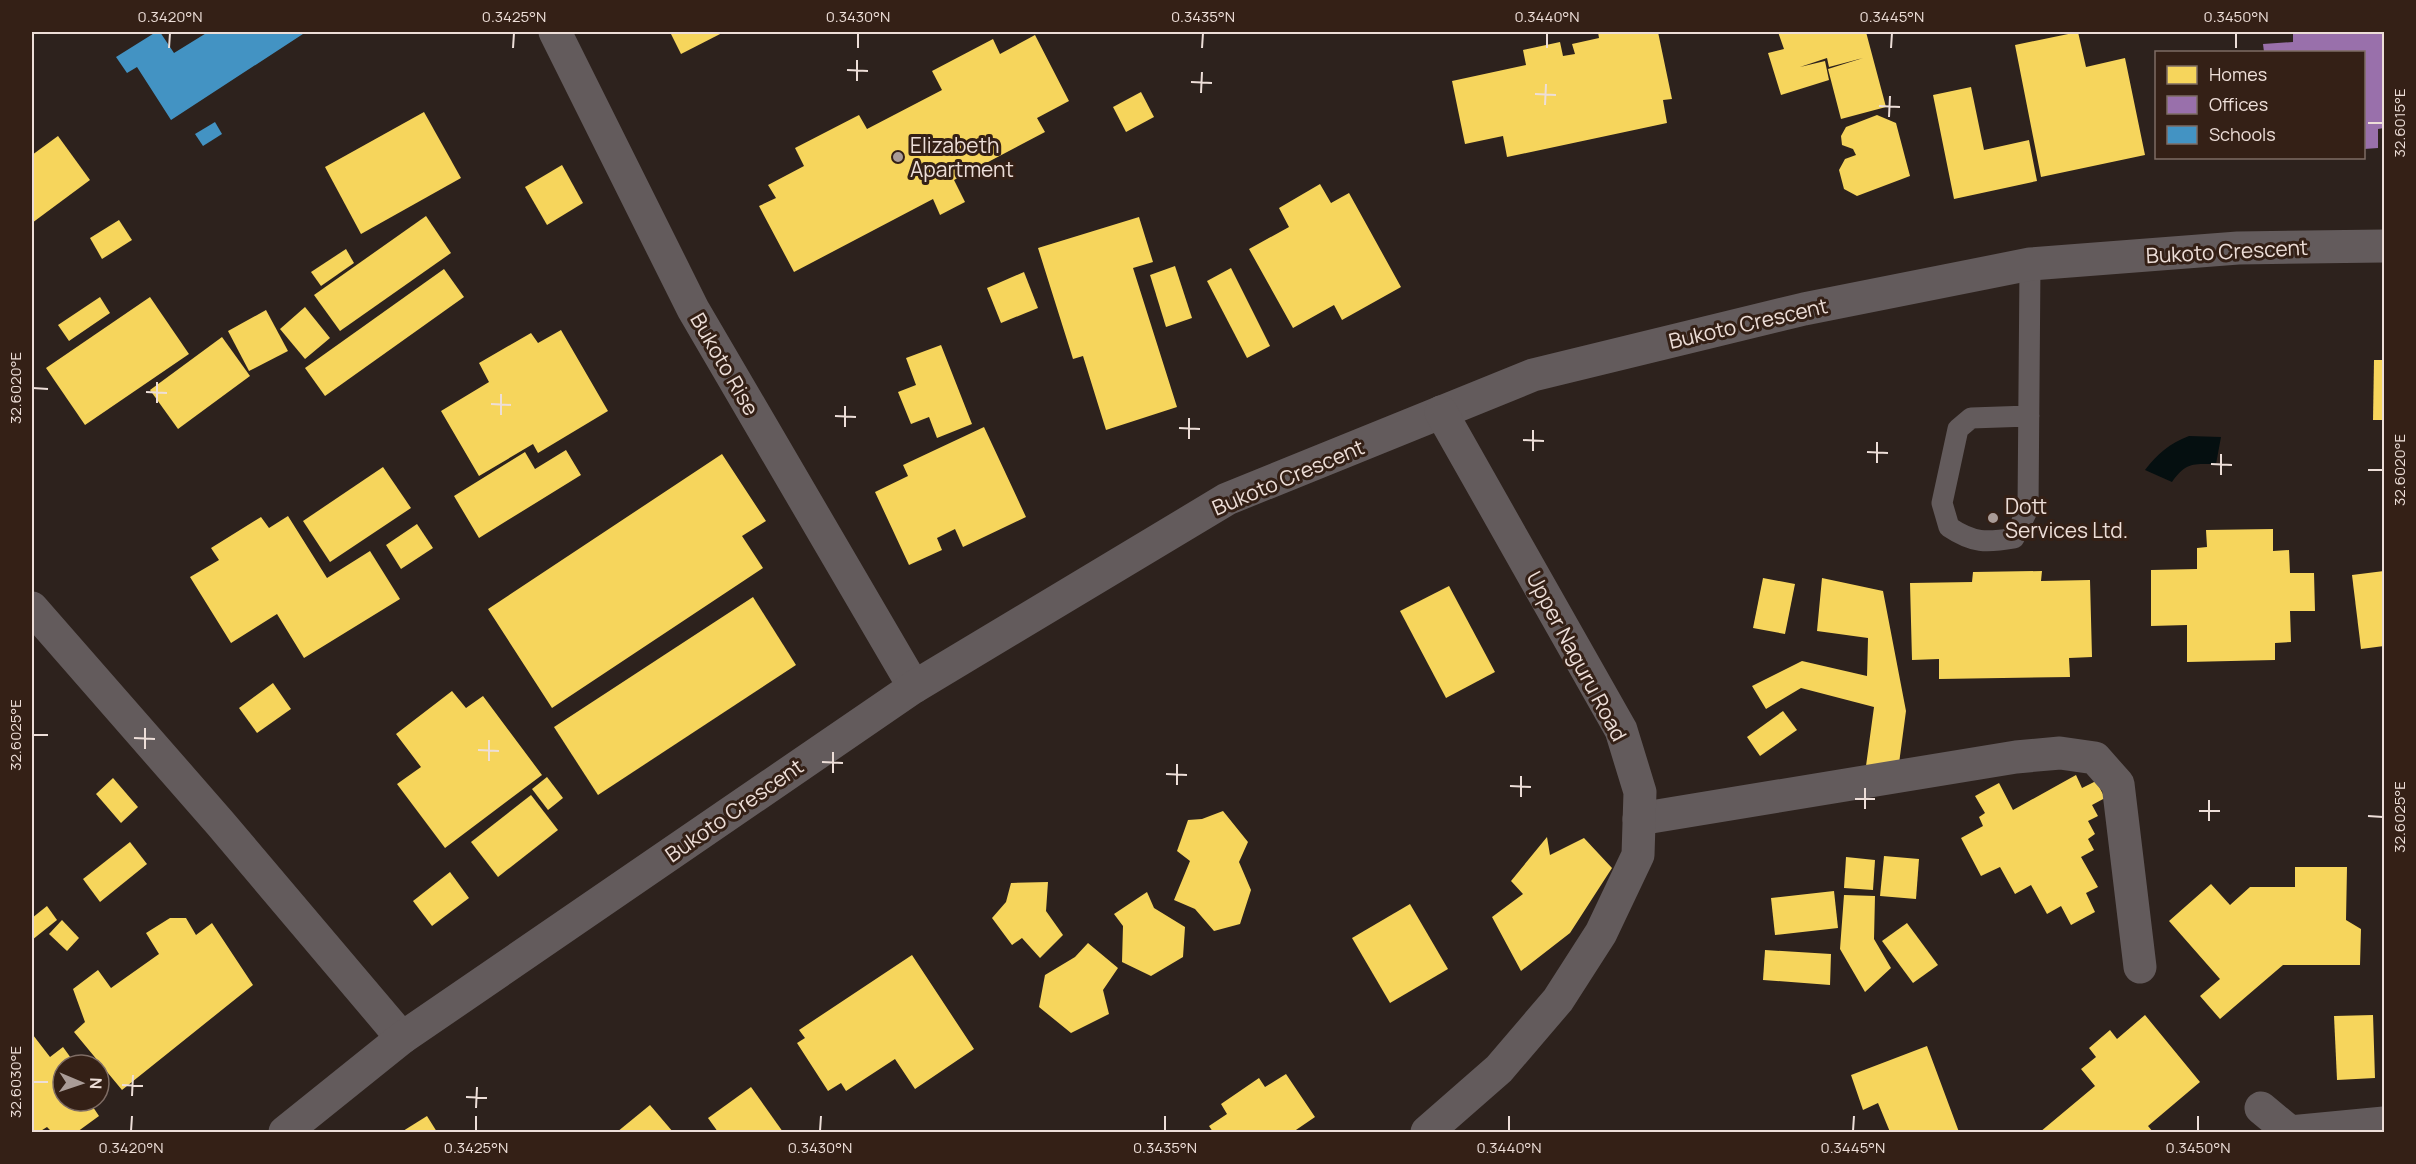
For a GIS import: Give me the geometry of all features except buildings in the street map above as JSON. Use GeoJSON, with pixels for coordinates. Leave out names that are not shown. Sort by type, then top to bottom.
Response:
{"type":"FeatureCollection","features":[{"type":"Feature","properties":{"kind":"street","name":"Bukoto Rise"},"geometry":{"type":"LineString","coordinates":[[555,32],[693,309],[914,687]]}},
{"type":"Feature","properties":{"kind":"street","name":"Bukoto Crescent"},"geometry":{"type":"LineString","coordinates":[[285,1132],[402,1038],[914,687],[1227,499],[1545,372],[1804,309],[2030,264],[2238,248],[2385,246]]}},
{"type":"Feature","properties":{"kind":"street","name":"Upper Naguru Road"},"geometry":{"type":"LineString","coordinates":[[1427,1132],[1499,1069],[1558,1000],[1601,933],[1638,855],[1640,792],[1621,730],[1441,412]]}},
{"type":"Feature","properties":{"kind":"street"},"geometry":{"type":"LineString","coordinates":[[32,608],[220,823],[402,1038]]}},
{"type":"Feature","properties":{"kind":"street"},"geometry":{"type":"LineString","coordinates":[[1639,819],[2016,757],[2060,753],[2095,758],[2118,784],[2140,967]]}},
{"type":"Feature","properties":{"kind":"street"},"geometry":{"type":"LineString","coordinates":[[2261,1108],[2290,1132],[2385,1123]]}},
{"type":"Feature","properties":{"kind":"lane"},"geometry":{"type":"LineString","coordinates":[[2029,416],[1971,418],[1958,429],[1942,503],[1949,527],[1965,538],[1992,542],[2014,538],[2028,509],[2029,416],[2030,264]]}},
{"type":"Feature","properties":{"kind":"shaded area"},"geometry":{"type":"Polygon","coordinates":[[[2189,436],[2221,437],[2216,464],[2201,464],[2186,468],[2172,482],[2145,470],[2164,450],[2189,436]]]}},
{"type":"Feature","properties":{"kind":"place","name":"Elizabeth Apartment"},"geometry":{"type":"Point","coordinates":[898,157]}},
{"type":"Feature","properties":{"kind":"place","name":"Dott Services Ltd."},"geometry":{"type":"Point","coordinates":[1993,518]}}]}
